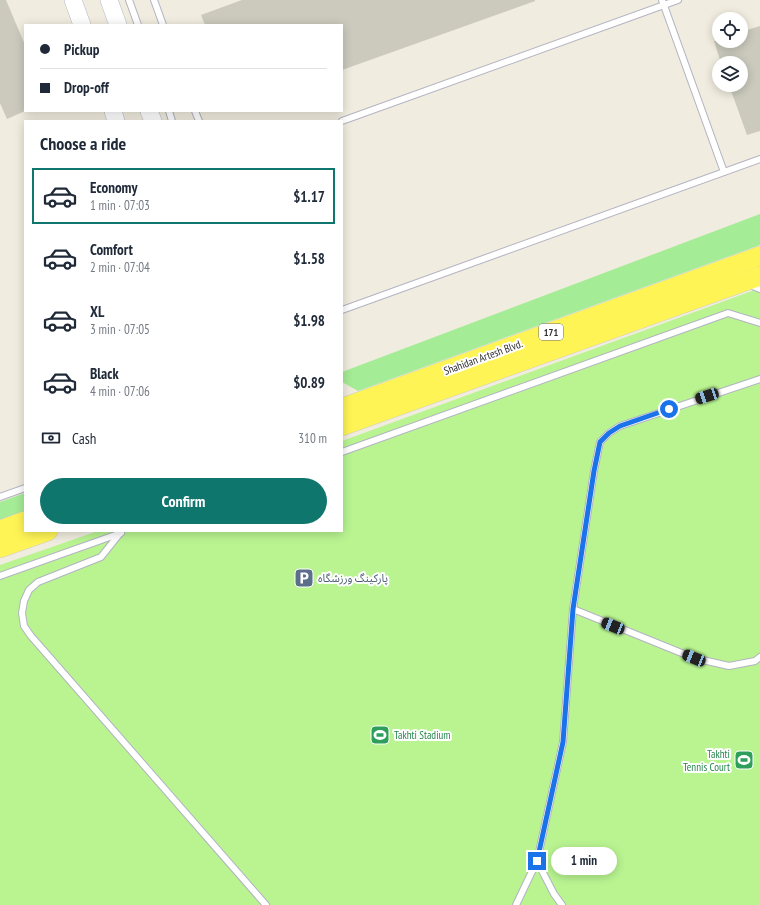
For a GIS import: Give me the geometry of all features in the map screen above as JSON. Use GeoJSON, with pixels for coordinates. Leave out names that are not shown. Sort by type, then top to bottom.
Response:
{"type":"FeatureCollection","features":[{"type":"Feature","properties":{"kind":"main road"},"geometry":{"type":"LineString","coordinates":[[73,0],[82,24]]}},
{"type":"Feature","properties":{"kind":"main road"},"geometry":{"type":"LineString","coordinates":[[109,0],[118,24]]}},
{"type":"Feature","properties":{"kind":"main road","name":"Shahidan Artesh Blvd."},"geometry":{"type":"LineString","coordinates":[[344,405],[760,256]]}},
{"type":"Feature","properties":{"kind":"main road","name":"Shahidan Artesh Blvd."},"geometry":{"type":"LineString","coordinates":[[343,426],[754,283]]}},
{"type":"Feature","properties":{"kind":"main road"},"geometry":{"type":"LineString","coordinates":[[0,530],[24,521]]}},
{"type":"Feature","properties":{"kind":"main road"},"geometry":{"type":"LineString","coordinates":[[0,548],[45,532]]}},
{"type":"Feature","properties":{"kind":"lane"},"geometry":{"type":"LineString","coordinates":[[129,0],[138,24]]}},
{"type":"Feature","properties":{"kind":"lane"},"geometry":{"type":"LineString","coordinates":[[154,0],[164,24]]}},
{"type":"Feature","properties":{"kind":"lane"},"geometry":{"type":"LineString","coordinates":[[343,122],[663,3],[678,0]]}},
{"type":"Feature","properties":{"kind":"lane"},"geometry":{"type":"LineString","coordinates":[[663,3],[724,172]]}},
{"type":"Feature","properties":{"kind":"lane"},"geometry":{"type":"LineString","coordinates":[[343,310],[760,159]]}},
{"type":"Feature","properties":{"kind":"lane"},"geometry":{"type":"LineString","coordinates":[[343,452],[728,313],[760,323]]}},
{"type":"Feature","properties":{"kind":"lane"},"geometry":{"type":"LineString","coordinates":[[516,905],[537,861],[563,742],[573,609],[594,471],[600,442],[609,433],[620,426],[760,379]]}},
{"type":"Feature","properties":{"kind":"lane"},"geometry":{"type":"LineString","coordinates":[[0,497],[24,488]]}},
{"type":"Feature","properties":{"kind":"lane"},"geometry":{"type":"LineString","coordinates":[[0,576],[123,532]]}},
{"type":"Feature","properties":{"kind":"lane"},"geometry":{"type":"LineString","coordinates":[[123,532],[101,557],[38,582],[29,590],[24,601],[22,613],[24,626],[31,636],[266,905]]}},
{"type":"Feature","properties":{"kind":"lane"},"geometry":{"type":"LineString","coordinates":[[573,609],[694,658],[729,666],[755,661],[760,657]]}},
{"type":"Feature","properties":{"kind":"lane"},"geometry":{"type":"LineString","coordinates":[[537,861],[554,894],[562,905]]}},
{"type":"Feature","properties":{"kind":"green space"},"geometry":{"type":"Polygon","coordinates":[[[760,214],[760,245],[358,391],[343,383],[343,372],[760,214]]]}},
{"type":"Feature","properties":{"kind":"green space","name":"Takhti Stadium"},"geometry":{"type":"Polygon","coordinates":[[[760,288],[760,905],[0,905],[0,565],[95,532],[343,532],[343,441],[760,288]]]}},
{"type":"Feature","properties":{"kind":"green space"},"geometry":{"type":"Polygon","coordinates":[[[24,493],[24,512],[0,522],[0,502],[24,493]]]}},
{"type":"Feature","properties":{"kind":"building"},"geometry":{"type":"Polygon","coordinates":[[[0,0],[6,0],[24,43],[24,111],[7,119],[0,103],[0,0]]]}},
{"type":"Feature","properties":{"kind":"building"},"geometry":{"type":"Polygon","coordinates":[[[242,0],[535,0],[343,70],[343,24],[205,24],[201,15],[242,0]]]}},
{"type":"Feature","properties":{"kind":"building"},"geometry":{"type":"Polygon","coordinates":[[[760,26],[760,131],[747,135],[732,92],[748,92],[748,56],[719,56],[716,48],[748,48],[748,30],[760,26]]]}},
{"type":"Feature","properties":{"kind":"place","name":"پارکینگ ورزشگاه"},"geometry":{"type":"Point","coordinates":[304,578]}},
{"type":"Feature","properties":{"kind":"place","name":"Takhti Stadium"},"geometry":{"type":"Point","coordinates":[380,735]}},
{"type":"Feature","properties":{"kind":"place","name":"Takhti Tennis Court"},"geometry":{"type":"Point","coordinates":[744,760]}},
{"type":"Feature","properties":{"kind":"route"},"geometry":{"type":"LineString","coordinates":[[537,861],[563,742],[573,609],[594,471],[600,442],[609,433],[620,426],[669,409]]}}]}
